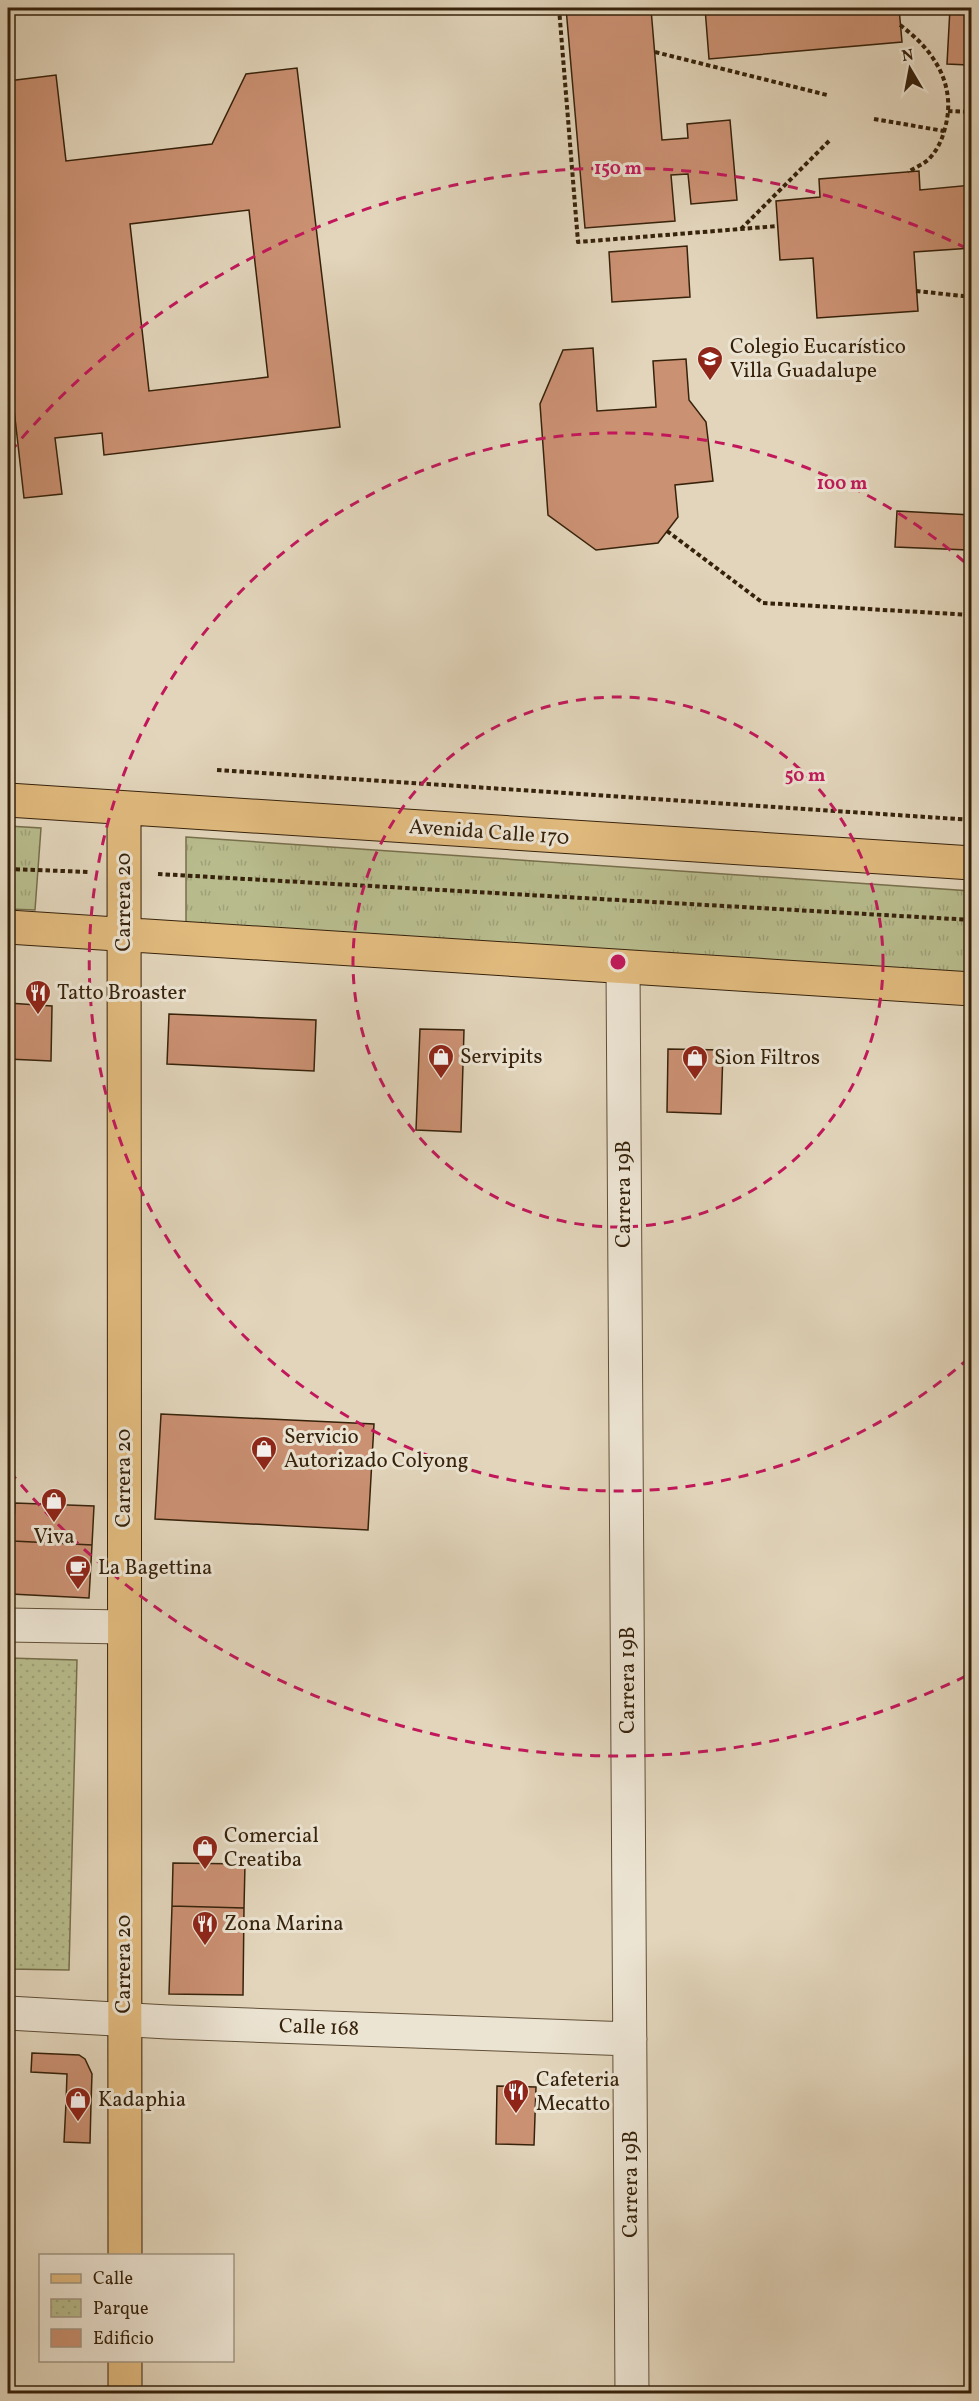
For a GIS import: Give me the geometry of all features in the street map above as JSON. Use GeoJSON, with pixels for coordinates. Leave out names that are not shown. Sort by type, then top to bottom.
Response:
{"type":"FeatureCollection","features":[{"type":"Feature","properties":{"kind":"main road","name":"Avenida Calle 170"},"geometry":{"type":"LineString","coordinates":[[8,800],[972,863]]}},
{"type":"Feature","properties":{"kind":"main road","name":"Carrera 20"},"geometry":{"type":"LineString","coordinates":[[124,809],[125,2254]]}},
{"type":"Feature","properties":{"kind":"main road"},"geometry":{"type":"LineString","coordinates":[[8,927],[972,989]]}},
{"type":"Feature","properties":{"kind":"main road"},"geometry":{"type":"LineString","coordinates":[[125,2362],[125,2394]]}},
{"type":"Feature","properties":{"kind":"street","name":"Carrera 19B"},"geometry":{"type":"LineString","coordinates":[[623,967],[632,2394]]}},
{"type":"Feature","properties":{"kind":"street"},"geometry":{"type":"LineString","coordinates":[[8,1625],[124,1627]]}},
{"type":"Feature","properties":{"kind":"street","name":"Calle 168"},"geometry":{"type":"LineString","coordinates":[[8,2013],[124,2020],[630,2039]]}},
{"type":"Feature","properties":{"kind":"path"},"geometry":{"type":"LineString","coordinates":[[559,8],[578,242],[778,226]]}},
{"type":"Feature","properties":{"kind":"path"},"geometry":{"type":"LineString","coordinates":[[900,25],[920,39],[943,76],[949,97],[940,144],[928,160],[908,172]]}},
{"type":"Feature","properties":{"kind":"path"},"geometry":{"type":"LineString","coordinates":[[655,52],[827,95]]}},
{"type":"Feature","properties":{"kind":"path"},"geometry":{"type":"LineString","coordinates":[[948,111],[972,112]]}},
{"type":"Feature","properties":{"kind":"path"},"geometry":{"type":"LineString","coordinates":[[874,119],[944,131]]}},
{"type":"Feature","properties":{"kind":"path"},"geometry":{"type":"LineString","coordinates":[[740,230],[830,140]]}},
{"type":"Feature","properties":{"kind":"path"},"geometry":{"type":"LineString","coordinates":[[916,291],[972,297]]}},
{"type":"Feature","properties":{"kind":"path"},"geometry":{"type":"LineString","coordinates":[[667,531],[763,603],[972,615]]}},
{"type":"Feature","properties":{"kind":"path"},"geometry":{"type":"LineString","coordinates":[[217,770],[972,820]]}},
{"type":"Feature","properties":{"kind":"path"},"geometry":{"type":"LineString","coordinates":[[209,876],[972,920]]}},
{"type":"Feature","properties":{"kind":"green space"},"geometry":{"type":"Polygon","coordinates":[[[8,826],[41,828],[35,910],[8,909],[8,826]]]}},
{"type":"Feature","properties":{"kind":"green space"},"geometry":{"type":"Polygon","coordinates":[[[186,837],[971,891],[971,974],[186,923],[186,837]]]}},
{"type":"Feature","properties":{"kind":"green space"},"geometry":{"type":"Polygon","coordinates":[[[8,1658],[77,1660],[69,1970],[8,1969],[8,1658]]]}},
{"type":"Feature","properties":{"kind":"building"},"geometry":{"type":"Polygon","coordinates":[[[566,8],[673,8],[651,9],[662,140],[688,138],[687,124],[730,120],[737,200],[691,204],[688,174],[671,175],[675,221],[585,228],[566,8]]]}},
{"type":"Feature","properties":{"kind":"building"},"geometry":{"type":"Polygon","coordinates":[[[705,8],[899,8],[902,42],[709,59],[705,8]]]}},
{"type":"Feature","properties":{"kind":"building"},"geometry":{"type":"Polygon","coordinates":[[[950,8],[972,8],[972,104],[966,104],[968,65],[947,64],[950,8]]]}},
{"type":"Feature","properties":{"kind":"building"},"geometry":{"type":"Polygon","coordinates":[[[297,68],[340,427],[104,455],[102,433],[55,438],[62,494],[24,498],[8,356],[8,81],[56,75],[66,161],[212,144],[246,74],[297,68]],[[249,210],[130,224],[149,391],[268,377],[249,210]]]}},
{"type":"Feature","properties":{"kind":"building"},"geometry":{"type":"Polygon","coordinates":[[[919,171],[920,190],[972,185],[972,248],[914,252],[918,311],[817,318],[813,258],[780,260],[776,201],[820,197],[819,179],[919,171]]]}},
{"type":"Feature","properties":{"kind":"building"},"geometry":{"type":"Polygon","coordinates":[[[687,246],[690,297],[612,302],[609,252],[687,246]]]}},
{"type":"Feature","properties":{"kind":"building"},"geometry":{"type":"Polygon","coordinates":[[[593,348],[597,411],[656,407],[653,361],[686,359],[689,400],[706,422],[713,481],[675,485],[678,517],[658,543],[596,550],[548,515],[540,404],[563,350],[593,348]]]}},
{"type":"Feature","properties":{"kind":"building"},"geometry":{"type":"Polygon","coordinates":[[[897,511],[972,515],[972,583],[967,583],[968,550],[895,547],[897,511]]]}},
{"type":"Feature","properties":{"kind":"building"},"geometry":{"type":"Polygon","coordinates":[[[8,1003],[52,1006],[51,1061],[8,1059],[8,1003]]]}},
{"type":"Feature","properties":{"kind":"building"},"geometry":{"type":"Polygon","coordinates":[[[169,1014],[316,1020],[314,1071],[167,1064],[169,1014]]]}},
{"type":"Feature","properties":{"kind":"building","name":"Servipits"},"geometry":{"type":"Polygon","coordinates":[[[420,1029],[464,1030],[461,1132],[416,1130],[420,1029]]]}},
{"type":"Feature","properties":{"kind":"building","name":"Sion Filtros"},"geometry":{"type":"Polygon","coordinates":[[[668,1049],[723,1050],[721,1114],[667,1112],[668,1049]]]}},
{"type":"Feature","properties":{"kind":"building","name":"Servicio Autorizado Colyong"},"geometry":{"type":"Polygon","coordinates":[[[161,1414],[374,1424],[368,1530],[155,1519],[161,1414]]]}},
{"type":"Feature","properties":{"kind":"building","name":"Viva"},"geometry":{"type":"Polygon","coordinates":[[[15,1503],[94,1506],[92,1545],[13,1541],[15,1503]]]}},
{"type":"Feature","properties":{"kind":"building"},"geometry":{"type":"Polygon","coordinates":[[[13,1541],[92,1545],[89,1598],[11,1594],[13,1541]]]}},
{"type":"Feature","properties":{"kind":"building"},"geometry":{"type":"Polygon","coordinates":[[[173,1863],[245,1864],[244,1908],[172,1906],[173,1863]]]}},
{"type":"Feature","properties":{"kind":"building"},"geometry":{"type":"Polygon","coordinates":[[[172,1906],[244,1908],[243,1995],[169,1994],[172,1906]]]}},
{"type":"Feature","properties":{"kind":"building"},"geometry":{"type":"Polygon","coordinates":[[[32,2053],[79,2055],[85,2059],[92,2074],[91,2104],[66,2103],[67,2074],[31,2072],[32,2053]]]}},
{"type":"Feature","properties":{"kind":"building","name":"Cafeteria Mecatto"},"geometry":{"type":"Polygon","coordinates":[[[497,2086],[536,2087],[534,2145],[496,2144],[497,2086]]]}},
{"type":"Feature","properties":{"kind":"building","name":"Kadaphia"},"geometry":{"type":"Polygon","coordinates":[[[66,2103],[91,2104],[90,2143],[64,2142],[66,2103]]]}},
{"type":"Feature","properties":{"kind":"place","name":"Colegio Eucarístico Villa Guadalupe"},"geometry":{"type":"Point","coordinates":[710,382]}},
{"type":"Feature","properties":{"kind":"place","name":"Tatto Broaster"},"geometry":{"type":"Point","coordinates":[38,1016]}},
{"type":"Feature","properties":{"kind":"place","name":"Servipits"},"geometry":{"type":"Point","coordinates":[441,1080]}},
{"type":"Feature","properties":{"kind":"place","name":"Sion Filtros"},"geometry":{"type":"Point","coordinates":[695,1081]}},
{"type":"Feature","properties":{"kind":"place","name":"Servicio Autorizado Colyong"},"geometry":{"type":"Point","coordinates":[264,1472]}},
{"type":"Feature","properties":{"kind":"place","name":"Viva"},"geometry":{"type":"Point","coordinates":[54,1524]}},
{"type":"Feature","properties":{"kind":"place","name":"La Bagettina"},"geometry":{"type":"Point","coordinates":[78,1591]}},
{"type":"Feature","properties":{"kind":"place","name":"Comercial Creatiba"},"geometry":{"type":"Point","coordinates":[205,1871]}},
{"type":"Feature","properties":{"kind":"place","name":"Zona Marina"},"geometry":{"type":"Point","coordinates":[205,1947]}},
{"type":"Feature","properties":{"kind":"place","name":"Cafeteria Mecatto"},"geometry":{"type":"Point","coordinates":[516,2115]}},
{"type":"Feature","properties":{"kind":"place","name":"Kadaphia"},"geometry":{"type":"Point","coordinates":[78,2123]}}]}
